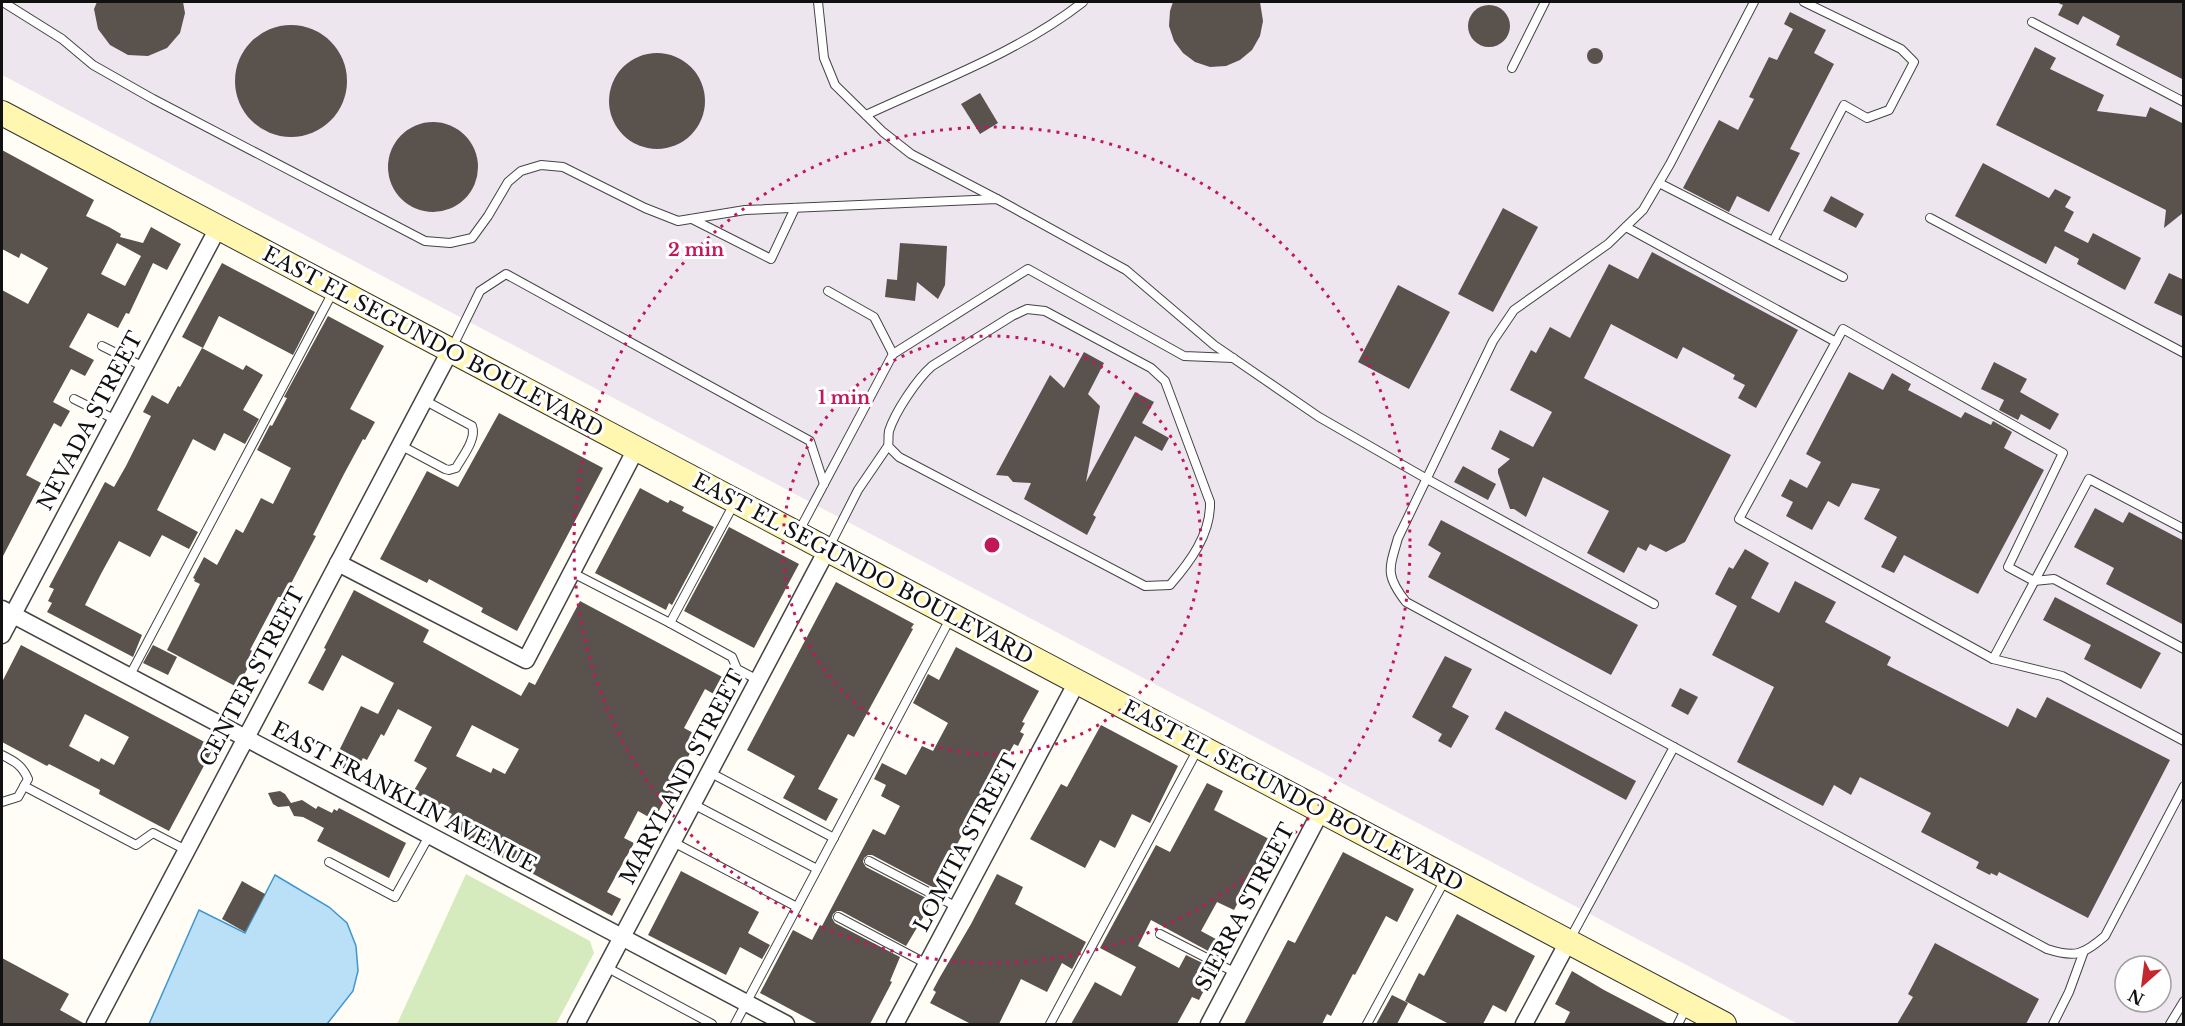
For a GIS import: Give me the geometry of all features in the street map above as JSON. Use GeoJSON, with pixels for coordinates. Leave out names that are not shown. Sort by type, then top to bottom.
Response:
{"type":"FeatureCollection","features":[{"type":"Feature","properties":{"kind":"main road","name":"EAST EL SEGUNDO BOULEVARD"},"geometry":{"type":"LineString","coordinates":[[2,113],[1568,942],[1683,1015],[1724,1024]]}},
{"type":"Feature","properties":{"kind":"street","name":"NEVADA STREET"},"geometry":{"type":"LineString","coordinates":[[2,635],[7,612],[116,420],[218,228]]}},
{"type":"Feature","properties":{"kind":"street","name":"CENTER STREET"},"geometry":{"type":"LineString","coordinates":[[95,1024],[450,351]]}},
{"type":"Feature","properties":{"kind":"street"},"geometry":{"type":"LineString","coordinates":[[338,562],[526,660],[636,449]]}},
{"type":"Feature","properties":{"kind":"street","name":"MARYLAND STREET"},"geometry":{"type":"LineString","coordinates":[[576,1024],[827,550]]}},
{"type":"Feature","properties":{"kind":"street","name":"EAST FRANKLIN AVENUE"},"geometry":{"type":"LineString","coordinates":[[7,612],[786,1024]]}},
{"type":"Feature","properties":{"kind":"street","name":"LOMITA STREET"},"geometry":{"type":"LineString","coordinates":[[895,1024],[1077,682]]}},
{"type":"Feature","properties":{"kind":"street","name":"SIERRA STREET"},"geometry":{"type":"LineString","coordinates":[[1209,1024],[1321,811]]}},
{"type":"Feature","properties":{"kind":"street"},"geometry":{"type":"LineString","coordinates":[[1524,1024],[1568,942]]}},
{"type":"Feature","properties":{"kind":"lane"},"geometry":{"type":"LineString","coordinates":[[3,2],[62,39],[93,65],[425,241],[450,243],[472,238],[508,182],[521,171],[541,165],[563,167],[645,208],[678,221],[745,210],[997,200]]}},
{"type":"Feature","properties":{"kind":"lane"},"geometry":{"type":"LineString","coordinates":[[818,2],[824,58],[835,85],[866,116],[911,154],[1126,270],[1214,345],[1319,417],[1654,604]]}},
{"type":"Feature","properties":{"kind":"lane"},"geometry":{"type":"LineString","coordinates":[[866,116],[1016,45],[1056,23],[1083,2]]}},
{"type":"Feature","properties":{"kind":"lane"},"geometry":{"type":"LineString","coordinates":[[1512,68],[1545,2]]}},
{"type":"Feature","properties":{"kind":"lane"},"geometry":{"type":"LineString","coordinates":[[1754,2],[1643,210],[1608,244],[1514,310],[1493,341],[1398,538],[1389,567],[1394,586],[1406,602],[2047,949],[2067,955],[2088,950],[2105,936],[2184,786]]}},
{"type":"Feature","properties":{"kind":"lane"},"geometry":{"type":"LineString","coordinates":[[1773,241],[1844,105],[1867,118],[1889,110],[1914,62],[1901,49],[1804,2]]}},
{"type":"Feature","properties":{"kind":"lane"},"geometry":{"type":"LineString","coordinates":[[2032,22],[2184,102]]}},
{"type":"Feature","properties":{"kind":"lane"},"geometry":{"type":"LineString","coordinates":[[1659,183],[1844,277]]}},
{"type":"Feature","properties":{"kind":"lane"},"geometry":{"type":"LineString","coordinates":[[692,219],[771,259],[795,208]]}},
{"type":"Feature","properties":{"kind":"lane"},"geometry":{"type":"LineString","coordinates":[[1930,218],[2184,353]]}},
{"type":"Feature","properties":{"kind":"lane"},"geometry":{"type":"LineString","coordinates":[[1626,226],[1836,342]]}},
{"type":"Feature","properties":{"kind":"lane"},"geometry":{"type":"LineString","coordinates":[[797,534],[893,354],[1028,269],[1185,356],[1233,358]]}},
{"type":"Feature","properties":{"kind":"lane"},"geometry":{"type":"LineString","coordinates":[[450,351],[480,291],[506,274],[810,441],[824,484]]}},
{"type":"Feature","properties":{"kind":"lane"},"geometry":{"type":"LineString","coordinates":[[129,677],[334,290]]}},
{"type":"Feature","properties":{"kind":"lane"},"geometry":{"type":"LineString","coordinates":[[828,291],[874,317],[893,354]]}},
{"type":"Feature","properties":{"kind":"lane"},"geometry":{"type":"LineString","coordinates":[[827,550],[858,490],[888,446],[889,432],[908,395],[922,375],[932,366],[1012,316],[1028,309],[1045,311],[1151,368],[1165,381],[1210,502],[1210,519],[1188,565],[1170,585],[1145,586],[899,457],[888,446]]}},
{"type":"Feature","properties":{"kind":"lane"},"geometry":{"type":"LineString","coordinates":[[2184,649],[2054,579],[2034,581],[2008,567],[2063,453],[1843,329],[1739,519],[1993,658],[2062,676],[2184,741]]}},
{"type":"Feature","properties":{"kind":"lane"},"geometry":{"type":"LineString","coordinates":[[102,345],[144,367]]}},
{"type":"Feature","properties":{"kind":"lane"},"geometry":{"type":"LineString","coordinates":[[74,399],[116,420]]}},
{"type":"Feature","properties":{"kind":"lane"},"geometry":{"type":"LineString","coordinates":[[400,445],[449,470],[456,468],[473,436],[474,429],[424,400]]}},
{"type":"Feature","properties":{"kind":"lane"},"geometry":{"type":"LineString","coordinates":[[1993,658],[2089,479],[2184,529]]}},
{"type":"Feature","properties":{"kind":"lane"},"geometry":{"type":"LineString","coordinates":[[670,623],[735,501]]}},
{"type":"Feature","properties":{"kind":"lane"},"geometry":{"type":"LineString","coordinates":[[571,572],[732,657],[738,669],[758,680]]}},
{"type":"Feature","properties":{"kind":"lane"},"geometry":{"type":"LineString","coordinates":[[735,1024],[952,616]]}},
{"type":"Feature","properties":{"kind":"lane"},"geometry":{"type":"LineString","coordinates":[[1050,1024],[1199,747]]}},
{"type":"Feature","properties":{"kind":"lane"},"geometry":{"type":"LineString","coordinates":[[1568,942],[1674,747]]}},
{"type":"Feature","properties":{"kind":"lane"},"geometry":{"type":"LineString","coordinates":[[2,754],[17,763],[24,770],[28,779],[18,797],[2,802]]}},
{"type":"Feature","properties":{"kind":"lane"},"geometry":{"type":"LineString","coordinates":[[709,772],[834,838]]}},
{"type":"Feature","properties":{"kind":"lane"},"geometry":{"type":"LineString","coordinates":[[24,786],[136,845],[153,833],[186,850]]}},
{"type":"Feature","properties":{"kind":"lane"},"geometry":{"type":"LineString","coordinates":[[693,804],[817,869]]}},
{"type":"Feature","properties":{"kind":"lane"},"geometry":{"type":"LineString","coordinates":[[329,862],[394,897],[429,836]]}},
{"type":"Feature","properties":{"kind":"lane"},"geometry":{"type":"LineString","coordinates":[[672,842],[797,907]]}},
{"type":"Feature","properties":{"kind":"lane"},"geometry":{"type":"LineString","coordinates":[[869,861],[957,908]]}},
{"type":"Feature","properties":{"kind":"lane"},"geometry":{"type":"LineString","coordinates":[[1367,1024],[1446,878]]}},
{"type":"Feature","properties":{"kind":"lane"},"geometry":{"type":"LineString","coordinates":[[838,917],[927,964]]}},
{"type":"Feature","properties":{"kind":"lane"},"geometry":{"type":"LineString","coordinates":[[1160,934],[1236,973]]}},
{"type":"Feature","properties":{"kind":"lane"},"geometry":{"type":"LineString","coordinates":[[2053,1024],[2069,992],[2084,951]]}},
{"type":"Feature","properties":{"kind":"lane"},"geometry":{"type":"LineString","coordinates":[[606,967],[712,1024]]}},
{"type":"Feature","properties":{"kind":"lane"},"geometry":{"type":"LineString","coordinates":[[2170,1024],[2184,1001]]}},
{"type":"Feature","properties":{"kind":"shaded area"},"geometry":{"type":"Polygon","coordinates":[[[2,2],[2183,2],[2183,1024],[1798,1024],[2,75],[2,2]]]}},
{"type":"Feature","properties":{"kind":"green space"},"geometry":{"type":"Polygon","coordinates":[[[466,874],[590,941],[594,953],[556,1024],[397,1024],[466,874]]]}},
{"type":"Feature","properties":{"kind":"water"},"geometry":{"type":"Polygon","coordinates":[[[275,875],[329,907],[347,923],[356,946],[358,971],[353,991],[327,1024],[149,1024],[199,910],[245,933],[275,875]]]}},
{"type":"Feature","properties":{"kind":"building"},"geometry":{"type":"Polygon","coordinates":[[[97,2],[183,2],[185,13],[180,33],[167,48],[148,56],[128,55],[110,45],[98,29],[94,9],[97,2]]]}},
{"type":"Feature","properties":{"kind":"building"},"geometry":{"type":"Polygon","coordinates":[[[1173,2],[1260,2],[1263,21],[1260,36],[1252,50],[1240,60],[1226,66],[1210,67],[1195,62],[1183,53],[1174,41],[1169,26],[1173,2]]]}},
{"type":"Feature","properties":{"kind":"building"},"geometry":{"type":"Polygon","coordinates":[[[2056,2],[2184,2],[2184,80],[2116,45],[2120,36],[2083,16],[2078,25],[2058,15],[2063,5],[2056,2]]]}},
{"type":"Feature","properties":{"kind":"building"},"geometry":{"type":"Polygon","coordinates":[[[1489,5],[1504,11],[1510,26],[1504,41],[1489,47],[1474,41],[1468,26],[1474,11],[1489,5]]]}},
{"type":"Feature","properties":{"kind":"building"},"geometry":{"type":"Polygon","coordinates":[[[1790,12],[1826,30],[1814,53],[1834,64],[1790,149],[1800,153],[1769,212],[1737,196],[1729,212],[1683,188],[1719,120],[1738,130],[1754,99],[1749,97],[1769,57],[1777,60],[1793,29],[1784,24],[1790,12]]]}},
{"type":"Feature","properties":{"kind":"building"},"geometry":{"type":"Polygon","coordinates":[[[291,25],[312,29],[330,42],[343,60],[347,81],[343,102],[330,120],[312,133],[291,137],[270,133],[252,120],[239,102],[235,81],[239,60],[252,42],[270,29],[291,25]]]}},
{"type":"Feature","properties":{"kind":"building"},"geometry":{"type":"Polygon","coordinates":[[[2035,47],[2056,58],[2050,69],[2104,95],[2097,111],[2146,117],[2150,107],[2184,124],[2184,212],[2164,228],[2166,210],[1996,125],[2035,47]]]}},
{"type":"Feature","properties":{"kind":"building"},"geometry":{"type":"Polygon","coordinates":[[[1595,48],[1601,50],[1603,56],[1601,62],[1595,64],[1589,62],[1587,56],[1589,50],[1595,48]]]}},
{"type":"Feature","properties":{"kind":"building"},"geometry":{"type":"Polygon","coordinates":[[[657,53],[675,57],[691,67],[701,83],[705,101],[701,119],[691,135],[675,145],[657,149],[639,145],[623,135],[613,119],[609,101],[613,83],[623,67],[639,57],[657,53]]]}},
{"type":"Feature","properties":{"kind":"building"},"geometry":{"type":"Polygon","coordinates":[[[980,93],[998,123],[980,134],[961,104],[980,93]]]}},
{"type":"Feature","properties":{"kind":"building"},"geometry":{"type":"Polygon","coordinates":[[[433,122],[450,125],[465,135],[475,150],[478,167],[475,184],[465,199],[450,209],[433,212],[416,209],[401,199],[391,184],[388,167],[391,150],[401,135],[416,125],[433,122]]]}},
{"type":"Feature","properties":{"kind":"building"},"geometry":{"type":"Polygon","coordinates":[[[2,150],[94,200],[86,216],[121,234],[120,237],[143,243],[151,227],[181,244],[167,270],[153,263],[129,314],[126,313],[118,328],[88,313],[69,347],[94,360],[85,376],[71,369],[53,402],[70,411],[61,427],[54,423],[26,475],[41,483],[2,558],[2,290],[28,304],[48,268],[21,253],[19,258],[2,249],[2,150]],[[117,243],[101,274],[125,286],[141,256],[117,243]]]}},
{"type":"Feature","properties":{"kind":"building"},"geometry":{"type":"Polygon","coordinates":[[[1983,163],[2049,198],[2055,189],[2071,197],[2065,207],[2074,212],[2064,231],[2088,243],[2093,233],[2141,258],[2125,290],[2077,264],[2079,259],[2055,246],[2046,264],[1955,216],[1983,163]]]}},
{"type":"Feature","properties":{"kind":"building"},"geometry":{"type":"Polygon","coordinates":[[[1831,196],[1864,214],[1856,228],[1823,211],[1831,196]]]}},
{"type":"Feature","properties":{"kind":"building"},"geometry":{"type":"Polygon","coordinates":[[[1503,208],[1538,227],[1493,312],[1458,294],[1503,208]]]}},
{"type":"Feature","properties":{"kind":"building"},"geometry":{"type":"Polygon","coordinates":[[[900,243],[947,246],[945,285],[938,299],[917,282],[915,301],[885,297],[887,279],[897,280],[900,243]]]}},
{"type":"Feature","properties":{"kind":"building"},"geometry":{"type":"Polygon","coordinates":[[[1652,252],[1798,330],[1756,408],[1738,398],[1745,385],[1733,379],[1735,375],[1683,347],[1677,359],[1611,324],[1584,378],[1731,455],[1685,542],[1666,552],[1650,544],[1646,551],[1638,547],[1624,573],[1587,553],[1609,511],[1543,477],[1526,517],[1510,509],[1498,469],[1510,459],[1491,449],[1500,430],[1533,447],[1552,412],[1510,390],[1531,350],[1536,353],[1550,327],[1570,338],[1609,264],[1638,279],[1652,252]]]}},
{"type":"Feature","properties":{"kind":"building"},"geometry":{"type":"Polygon","coordinates":[[[222,263],[315,312],[293,355],[219,316],[203,348],[182,337],[222,263]]]}},
{"type":"Feature","properties":{"kind":"building"},"geometry":{"type":"Polygon","coordinates":[[[2169,273],[2184,280],[2184,317],[2154,303],[2169,273]]]}},
{"type":"Feature","properties":{"kind":"building"},"geometry":{"type":"Polygon","coordinates":[[[1398,285],[1450,312],[1409,389],[1358,362],[1398,285]]]}},
{"type":"Feature","properties":{"kind":"building"},"geometry":{"type":"Polygon","coordinates":[[[328,316],[384,346],[350,409],[375,422],[344,474],[313,535],[316,536],[284,597],[278,597],[250,650],[253,651],[249,658],[252,660],[238,686],[235,686],[167,650],[200,584],[193,578],[204,557],[217,565],[236,529],[243,533],[261,498],[273,504],[291,468],[257,450],[287,398],[284,397],[328,316]]]}},
{"type":"Feature","properties":{"kind":"building"},"geometry":{"type":"Polygon","coordinates":[[[202,348],[243,370],[246,365],[263,375],[243,410],[259,419],[245,444],[224,433],[215,451],[193,439],[157,510],[198,532],[189,549],[162,535],[150,557],[119,541],[102,572],[85,605],[142,635],[133,657],[47,612],[52,603],[48,601],[54,589],[49,587],[105,482],[114,487],[126,466],[151,416],[143,412],[152,395],[168,404],[202,348]]]}},
{"type":"Feature","properties":{"kind":"building"},"geometry":{"type":"Polygon","coordinates":[[[1084,352],[1104,363],[1088,394],[1100,406],[1086,482],[1135,392],[1154,402],[1142,423],[1169,438],[1162,451],[1135,436],[1093,515],[1096,517],[1087,535],[1024,499],[1031,483],[1013,482],[1008,476],[996,475],[1050,375],[1064,388],[1084,352]]]}},
{"type":"Feature","properties":{"kind":"building"},"geometry":{"type":"Polygon","coordinates":[[[1994,362],[2027,379],[2020,392],[2059,414],[2050,430],[2021,414],[2018,420],[1999,410],[2004,400],[1981,389],[1994,362]]]}},
{"type":"Feature","properties":{"kind":"building"},"geometry":{"type":"Polygon","coordinates":[[[1849,372],[1883,390],[1892,373],[1911,384],[1908,390],[1961,418],[1965,412],[1991,425],[1993,421],[2012,432],[2004,448],[2044,470],[1978,594],[1904,555],[1894,573],[1881,567],[1897,537],[1864,519],[1880,489],[1852,483],[1839,507],[1828,501],[1812,530],[1786,516],[1793,502],[1781,496],[1790,479],[1807,488],[1821,462],[1806,454],[1849,372]]]}},
{"type":"Feature","properties":{"kind":"building"},"geometry":{"type":"Polygon","coordinates":[[[499,413],[603,468],[517,631],[481,612],[483,608],[429,579],[427,583],[380,559],[427,471],[458,487],[499,413]]]}},
{"type":"Feature","properties":{"kind":"building"},"geometry":{"type":"Polygon","coordinates":[[[1463,466],[1496,484],[1488,500],[1454,482],[1463,466]]]}},
{"type":"Feature","properties":{"kind":"building"},"geometry":{"type":"Polygon","coordinates":[[[640,488],[668,503],[670,500],[684,507],[682,511],[714,527],[672,605],[669,603],[666,610],[595,573],[640,488]]]}},
{"type":"Feature","properties":{"kind":"building"},"geometry":{"type":"Polygon","coordinates":[[[2095,508],[2123,523],[2129,512],[2184,541],[2184,625],[2106,584],[2114,568],[2074,547],[2095,508]]]}},
{"type":"Feature","properties":{"kind":"building"},"geometry":{"type":"Polygon","coordinates":[[[1441,520],[1638,625],[1611,675],[1428,577],[1441,553],[1428,545],[1441,520]]]}},
{"type":"Feature","properties":{"kind":"building"},"geometry":{"type":"Polygon","coordinates":[[[729,527],[799,564],[754,648],[684,611],[729,527]]]}},
{"type":"Feature","properties":{"kind":"building"},"geometry":{"type":"Polygon","coordinates":[[[1745,549],[1769,563],[1751,598],[1779,613],[1795,581],[1836,602],[1825,622],[1891,657],[1887,665],[2008,727],[2017,708],[2036,718],[2047,697],[2170,760],[2088,918],[1999,872],[1997,876],[1991,873],[1990,875],[1976,868],[1979,862],[1921,832],[1931,813],[1860,777],[1851,795],[1834,785],[1823,806],[1737,762],[1774,687],[1712,655],[1737,606],[1715,594],[1729,567],[1733,569],[1745,549]]]}},
{"type":"Feature","properties":{"kind":"building"},"geometry":{"type":"Polygon","coordinates":[[[836,582],[914,624],[854,737],[848,734],[818,789],[838,799],[826,821],[783,798],[795,776],[747,750],[836,582]]]}},
{"type":"Feature","properties":{"kind":"building"},"geometry":{"type":"Polygon","coordinates":[[[354,590],[429,630],[423,642],[521,696],[529,682],[535,685],[580,601],[728,680],[719,697],[705,689],[684,728],[699,736],[678,776],[682,778],[673,795],[669,792],[654,820],[638,811],[624,838],[634,843],[607,892],[621,899],[612,916],[462,836],[460,827],[443,829],[452,814],[413,792],[427,768],[414,761],[432,727],[398,709],[384,736],[381,734],[367,760],[363,758],[354,774],[333,763],[361,706],[378,714],[394,683],[342,655],[323,691],[308,683],[326,649],[324,648],[354,590]],[[472,725],[456,756],[491,773],[493,768],[505,774],[519,749],[472,725]]]}},
{"type":"Feature","properties":{"kind":"building"},"geometry":{"type":"Polygon","coordinates":[[[2055,597],[2161,653],[2141,689],[2084,659],[2091,645],[2043,620],[2055,597]]]}},
{"type":"Feature","properties":{"kind":"building"},"geometry":{"type":"Polygon","coordinates":[[[21,645],[214,747],[169,831],[99,794],[100,790],[2,742],[2,682],[21,645]],[[85,714],[69,746],[99,762],[101,758],[114,765],[129,737],[85,714]]]}},
{"type":"Feature","properties":{"kind":"building"},"geometry":{"type":"Polygon","coordinates":[[[153,645],[177,657],[168,675],[143,663],[153,645]]]}},
{"type":"Feature","properties":{"kind":"building"},"geometry":{"type":"Polygon","coordinates":[[[956,647],[1039,691],[1022,722],[1025,723],[1020,732],[1024,734],[1018,746],[1014,744],[1000,769],[998,768],[945,867],[948,868],[936,889],[872,855],[864,858],[863,862],[866,867],[930,900],[924,916],[906,946],[841,911],[833,914],[832,918],[835,923],[900,957],[890,981],[892,982],[870,1024],[818,1024],[760,993],[793,930],[812,940],[820,925],[822,926],[873,829],[885,835],[900,806],[881,796],[886,785],[874,779],[882,763],[906,775],[922,746],[933,751],[948,723],[913,703],[928,674],[939,680],[956,647]]]}},
{"type":"Feature","properties":{"kind":"building"},"geometry":{"type":"Polygon","coordinates":[[[1445,656],[1472,669],[1452,707],[1469,716],[1451,748],[1438,741],[1442,734],[1412,717],[1445,656]]]}},
{"type":"Feature","properties":{"kind":"building"},"geometry":{"type":"Polygon","coordinates":[[[1680,688],[1698,697],[1688,715],[1671,706],[1680,688]]]}},
{"type":"Feature","properties":{"kind":"building"},"geometry":{"type":"Polygon","coordinates":[[[1505,711],[1636,781],[1626,800],[1495,729],[1505,711]]]}},
{"type":"Feature","properties":{"kind":"building"},"geometry":{"type":"Polygon","coordinates":[[[1101,725],[1178,766],[1150,823],[1132,814],[1115,848],[1100,840],[1085,868],[1030,839],[1061,784],[1067,787],[1101,725]]]}},
{"type":"Feature","properties":{"kind":"building"},"geometry":{"type":"Polygon","coordinates":[[[1207,783],[1223,791],[1214,810],[1271,840],[1234,910],[1217,902],[1201,931],[1227,945],[1221,958],[1151,920],[1138,946],[1179,968],[1186,955],[1215,969],[1199,1000],[1192,997],[1177,1024],[1071,1024],[1095,982],[1121,996],[1136,967],[1100,948],[1156,845],[1170,852],[1207,783]]]}},
{"type":"Feature","properties":{"kind":"building"},"geometry":{"type":"Polygon","coordinates":[[[280,791],[291,803],[302,800],[316,809],[318,806],[332,813],[334,809],[337,811],[339,808],[406,843],[389,878],[317,841],[324,828],[303,817],[294,816],[289,806],[278,807],[273,804],[268,793],[280,791]]]}},
{"type":"Feature","properties":{"kind":"building"},"geometry":{"type":"Polygon","coordinates":[[[1343,852],[1414,889],[1397,922],[1386,916],[1331,1016],[1327,1014],[1322,1024],[1244,1024],[1288,940],[1295,943],[1343,852]]]}},
{"type":"Feature","properties":{"kind":"building"},"geometry":{"type":"Polygon","coordinates":[[[681,871],[759,912],[748,933],[770,945],[762,959],[740,947],[726,975],[648,935],[681,871]]]}},
{"type":"Feature","properties":{"kind":"building"},"geometry":{"type":"Polygon","coordinates":[[[997,874],[1023,887],[1015,904],[1086,942],[1072,969],[1062,963],[1047,992],[1021,979],[999,1024],[971,1024],[930,1003],[936,992],[933,990],[997,874]]]}},
{"type":"Feature","properties":{"kind":"building"},"geometry":{"type":"Polygon","coordinates":[[[242,881],[265,894],[245,932],[222,919],[242,881]]]}},
{"type":"Feature","properties":{"kind":"building"},"geometry":{"type":"Polygon","coordinates":[[[1457,914],[1535,956],[1506,1012],[1493,1005],[1483,1024],[1449,1024],[1405,1001],[1419,973],[1424,976],[1457,914]]]}},
{"type":"Feature","properties":{"kind":"building"},"geometry":{"type":"Polygon","coordinates":[[[1935,943],[2039,999],[2026,1024],[1897,1024],[1913,997],[1908,994],[1935,943]]]}},
{"type":"Feature","properties":{"kind":"building"},"geometry":{"type":"Polygon","coordinates":[[[2,958],[69,994],[60,1010],[85,1024],[2,1024],[2,958]]]}},
{"type":"Feature","properties":{"kind":"building"},"geometry":{"type":"Polygon","coordinates":[[[1572,971],[1669,1024],[1564,1024],[1570,1012],[1555,1004],[1572,971]]]}},
{"type":"Feature","properties":{"kind":"building"},"geometry":{"type":"Polygon","coordinates":[[[1392,995],[1408,1003],[1397,1024],[1376,1024],[1392,995]]]}}]}
